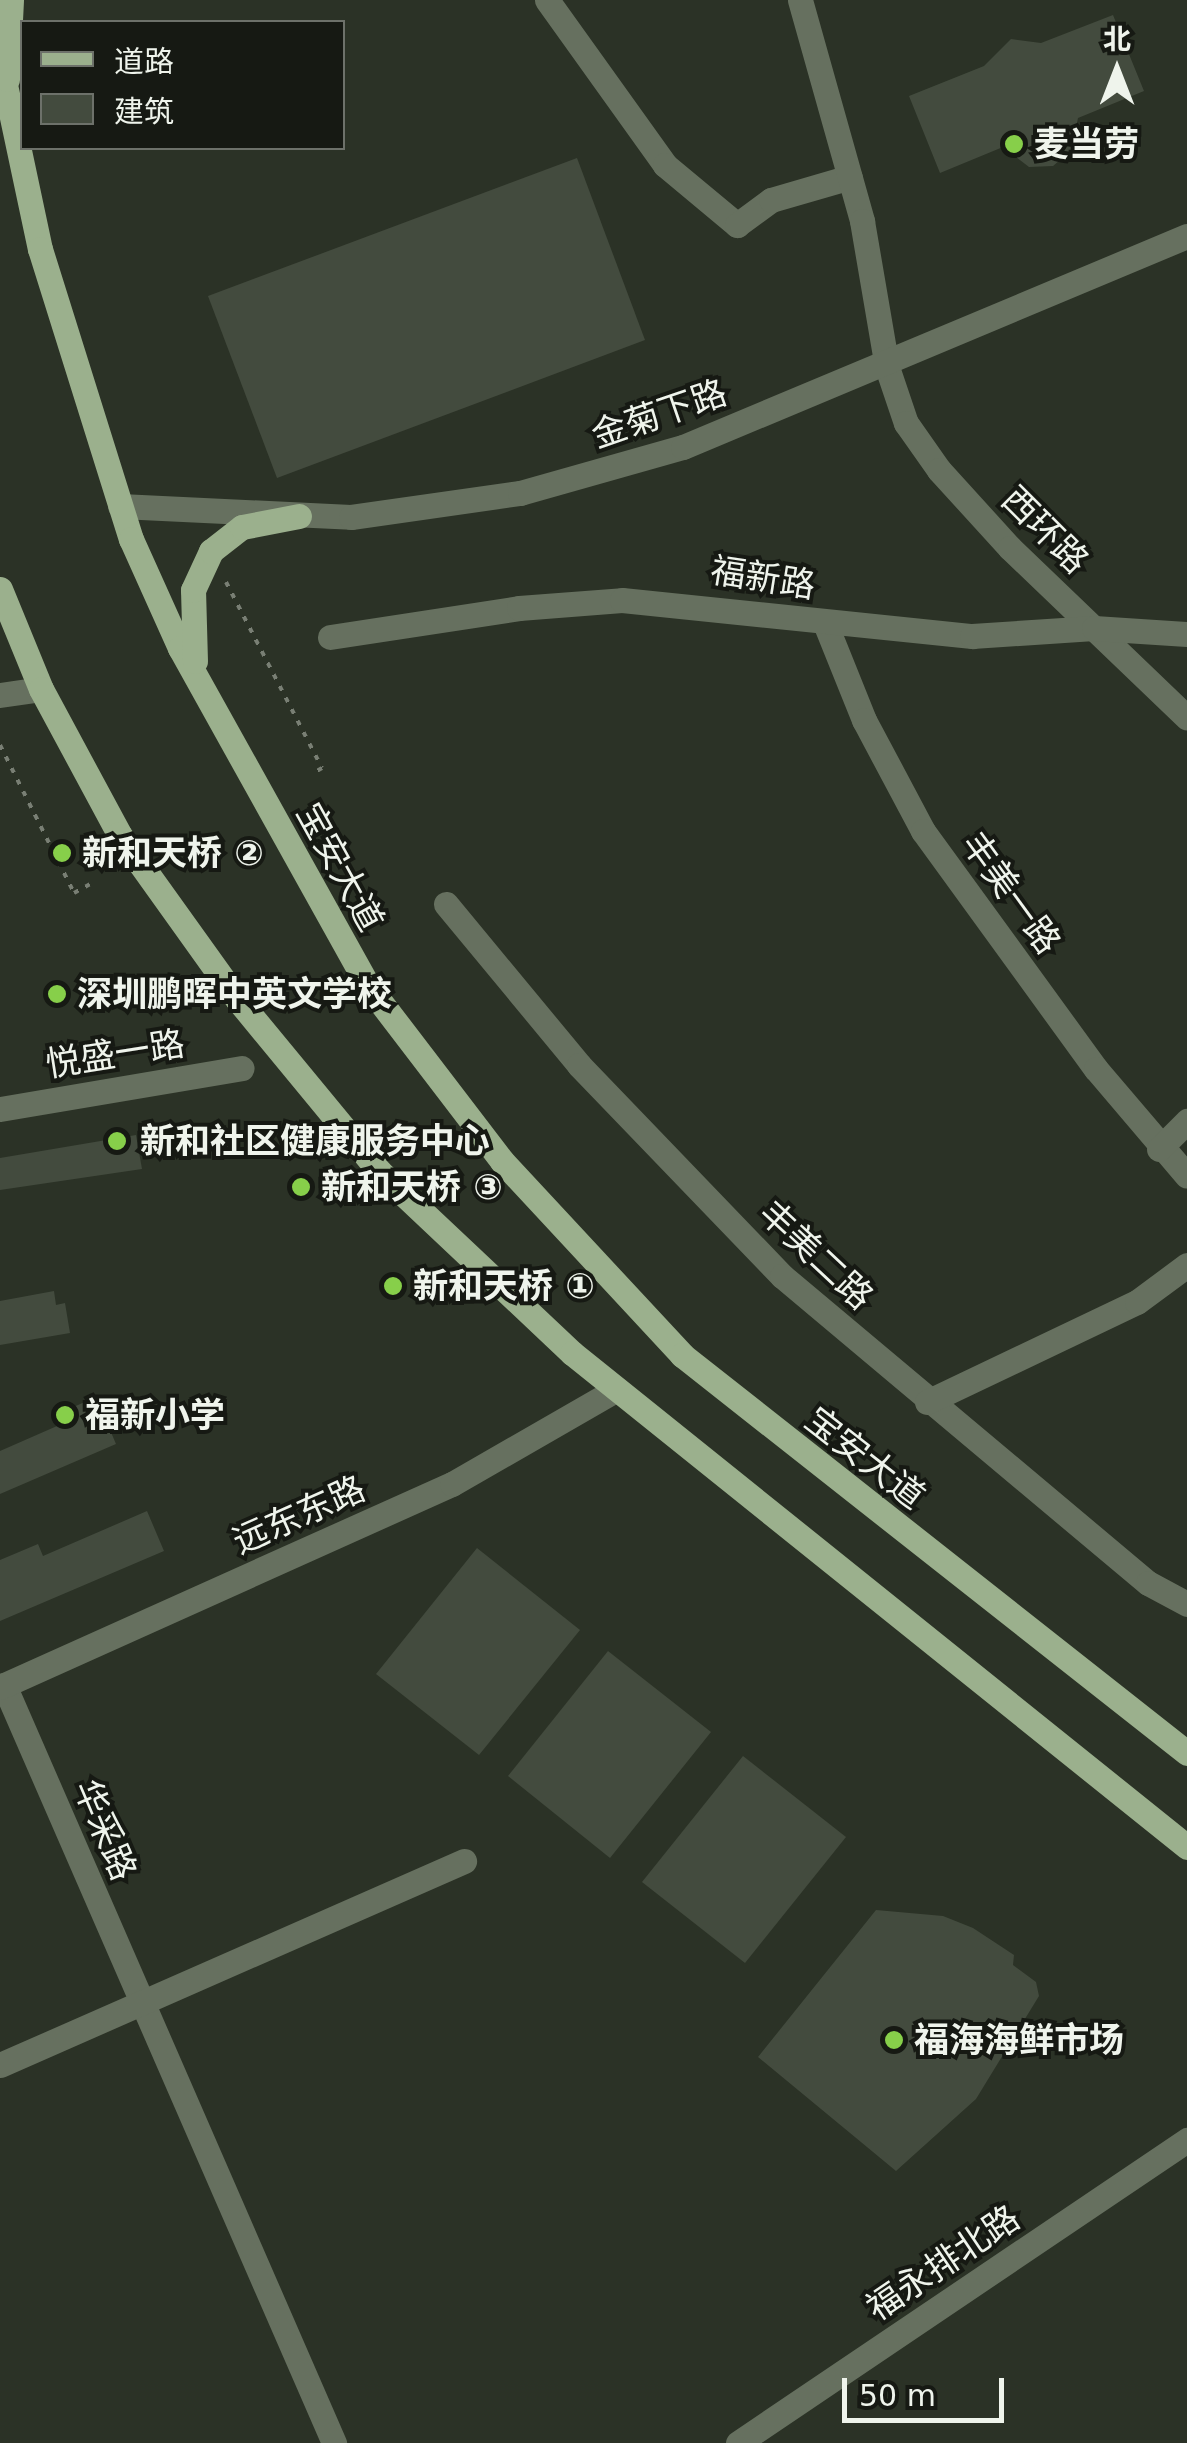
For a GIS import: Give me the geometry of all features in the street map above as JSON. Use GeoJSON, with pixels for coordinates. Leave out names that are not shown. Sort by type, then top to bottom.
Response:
{"type":"FeatureCollection","features":[{"type":"Feature","properties":{"kind":"main road"},"geometry":{"type":"LineString","coordinates":[[6,98],[11,0]]}},
{"type":"Feature","properties":{"kind":"main road","name":"宝安大道"},"geometry":{"type":"LineString","coordinates":[[0,61],[45,266],[120,506],[196,676],[369,987],[431,1074],[583,1254],[682,1355],[1187,1753]]}},
{"type":"Feature","properties":{"kind":"main road"},"geometry":{"type":"LineString","coordinates":[[196,676],[193,590],[210,551],[242,528],[299,516]]}},
{"type":"Feature","properties":{"kind":"main road"},"geometry":{"type":"LineString","coordinates":[[0,589],[42,688],[120,834],[326,1110],[437,1231],[617,1390],[1187,1847]]}},
{"type":"Feature","properties":{"kind":"street"},"geometry":{"type":"LineString","coordinates":[[548,0],[665,165],[738,225],[770,200],[850,177]]}},
{"type":"Feature","properties":{"kind":"street","name":"西环路"},"geometry":{"type":"LineString","coordinates":[[800,0],[850,177],[887,367],[906,422],[939,470],[1187,718]]}},
{"type":"Feature","properties":{"kind":"street","name":"金菊下路"},"geometry":{"type":"LineString","coordinates":[[120,506],[299,516],[401,514],[520,493],[683,446],[887,367],[1187,236]]}},
{"type":"Feature","properties":{"kind":"street","name":"福新路"},"geometry":{"type":"LineString","coordinates":[[330,637],[519,608],[622,600],[721,605],[825,623],[972,636],[1094,628],[1187,634]]}},
{"type":"Feature","properties":{"kind":"street","name":"丰美一路"},"geometry":{"type":"LineString","coordinates":[[825,623],[864,720],[923,831],[1159,1149],[1187,1176]]}},
{"type":"Feature","properties":{"kind":"street"},"geometry":{"type":"LineString","coordinates":[[0,696],[42,688]]}},
{"type":"Feature","properties":{"kind":"street","name":"丰美二路"},"geometry":{"type":"LineString","coordinates":[[446,904],[578,1065],[782,1276],[927,1402],[1148,1583],[1187,1604]]}},
{"type":"Feature","properties":{"kind":"street","name":"悦盛一路"},"geometry":{"type":"LineString","coordinates":[[0,1108],[242,1068]]}},
{"type":"Feature","properties":{"kind":"street"},"geometry":{"type":"LineString","coordinates":[[1159,1149],[1187,1121]]}},
{"type":"Feature","properties":{"kind":"street"},"geometry":{"type":"LineString","coordinates":[[927,1402],[1137,1302],[1187,1265]]}},
{"type":"Feature","properties":{"kind":"street","name":"远东东路"},"geometry":{"type":"LineString","coordinates":[[2,1686],[452,1484],[617,1390]]}},
{"type":"Feature","properties":{"kind":"street","name":"华采路"},"geometry":{"type":"LineString","coordinates":[[2,1686],[334,2443]]}},
{"type":"Feature","properties":{"kind":"street"},"geometry":{"type":"LineString","coordinates":[[0,2065],[464,1861]]}},
{"type":"Feature","properties":{"kind":"street","name":"福永排北路"},"geometry":{"type":"LineString","coordinates":[[738,2443],[1187,2140]]}},
{"type":"Feature","properties":{"kind":"path"},"geometry":{"type":"LineString","coordinates":[[226,582],[322,768],[315,772]]}},
{"type":"Feature","properties":{"kind":"path"},"geometry":{"type":"LineString","coordinates":[[0,745],[74,893],[90,884]]}},
{"type":"Feature","properties":{"kind":"building"},"geometry":{"type":"Polygon","coordinates":[[[1113,15],[1144,91],[1078,118],[1071,151],[1053,166],[1029,167],[1003,147],[940,173],[909,96],[984,66],[1011,39],[1041,43],[1113,15]]]}},
{"type":"Feature","properties":{"kind":"building"},"geometry":{"type":"Polygon","coordinates":[[[577,158],[645,340],[277,478],[208,296],[577,158]]]}},
{"type":"Feature","properties":{"kind":"building"},"geometry":{"type":"Polygon","coordinates":[[[136,1135],[142,1169],[0,1190],[0,1158],[136,1135]]]}},
{"type":"Feature","properties":{"kind":"building"},"geometry":{"type":"Polygon","coordinates":[[[54,1291],[56,1305],[65,1303],[70,1333],[0,1345],[0,1301],[54,1291]]]}},
{"type":"Feature","properties":{"kind":"building"},"geometry":{"type":"Polygon","coordinates":[[[96,1397],[116,1444],[0,1494],[0,1451],[73,1419],[69,1409],[96,1397]]]}},
{"type":"Feature","properties":{"kind":"building"},"geometry":{"type":"Polygon","coordinates":[[[147,1511],[164,1551],[0,1621],[0,1560],[38,1544],[43,1556],[147,1511]]]}},
{"type":"Feature","properties":{"kind":"building"},"geometry":{"type":"Polygon","coordinates":[[[477,1548],[580,1630],[479,1755],[376,1674],[477,1548]]]}},
{"type":"Feature","properties":{"kind":"building"},"geometry":{"type":"Polygon","coordinates":[[[608,1651],[711,1732],[610,1858],[508,1776],[608,1651]]]}},
{"type":"Feature","properties":{"kind":"building"},"geometry":{"type":"Polygon","coordinates":[[[743,1756],[846,1837],[745,1963],[642,1882],[743,1756]]]}},
{"type":"Feature","properties":{"kind":"building","name":"福海海鲜市场"},"geometry":{"type":"Polygon","coordinates":[[[876,1910],[943,1916],[973,1928],[1014,1955],[1013,1965],[1036,1982],[1039,1996],[976,2099],[896,2171],[758,2057],[876,1910]]]}},
{"type":"Feature","properties":{"kind":"place","name":"麦当劳"},"geometry":{"type":"Point","coordinates":[1014,144]}},
{"type":"Feature","properties":{"kind":"place","name":"新和天桥 ②"},"geometry":{"type":"Point","coordinates":[62,853]}},
{"type":"Feature","properties":{"kind":"place","name":"深圳鹏晖中英文学校"},"geometry":{"type":"Point","coordinates":[57,994]}},
{"type":"Feature","properties":{"kind":"place","name":"新和社区健康服务中心"},"geometry":{"type":"Point","coordinates":[117,1141]}},
{"type":"Feature","properties":{"kind":"place","name":"新和天桥 ③"},"geometry":{"type":"Point","coordinates":[301,1187]}},
{"type":"Feature","properties":{"kind":"place","name":"新和天桥 ①"},"geometry":{"type":"Point","coordinates":[393,1286]}},
{"type":"Feature","properties":{"kind":"place","name":"福新小学"},"geometry":{"type":"Point","coordinates":[65,1415]}},
{"type":"Feature","properties":{"kind":"place","name":"福海海鲜市场"},"geometry":{"type":"Point","coordinates":[894,2040]}}]}
